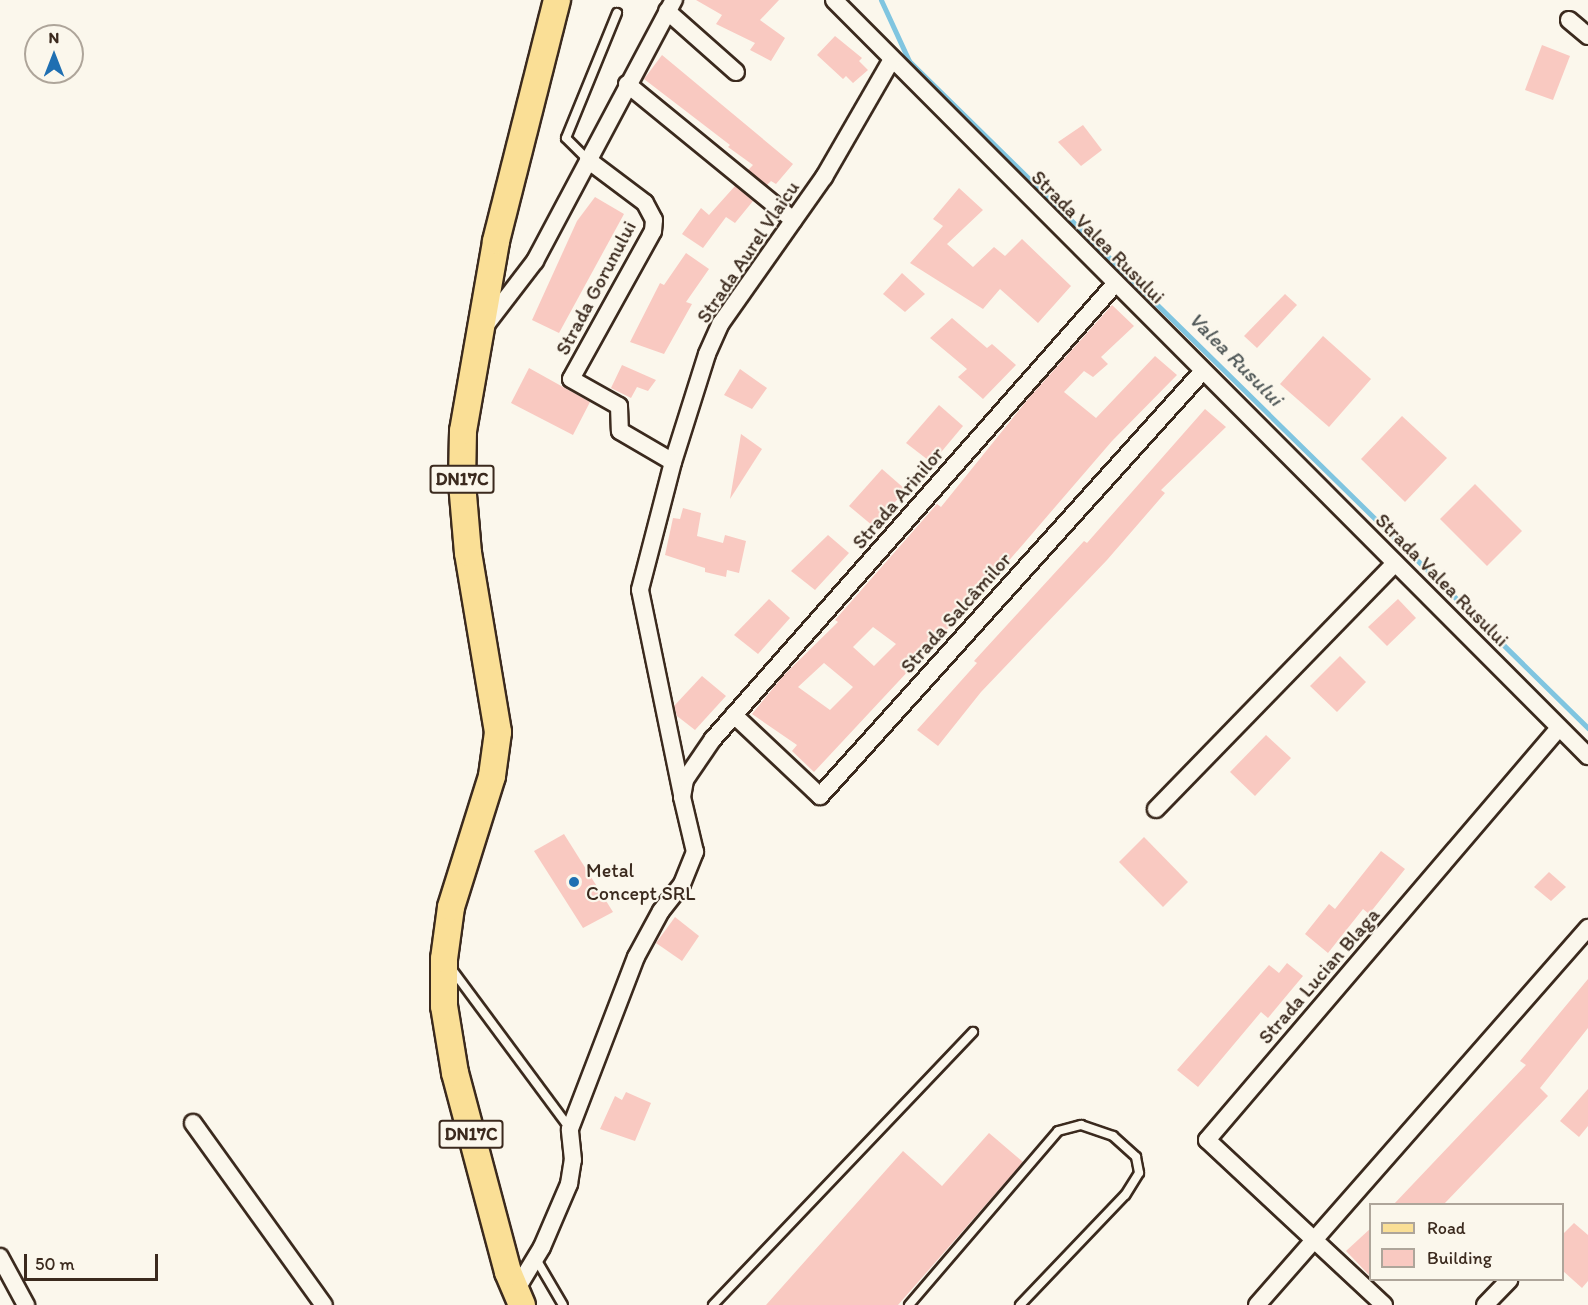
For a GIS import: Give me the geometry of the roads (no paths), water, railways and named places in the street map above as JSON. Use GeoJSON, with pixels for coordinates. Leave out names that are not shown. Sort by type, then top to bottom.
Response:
{"type":"FeatureCollection","features":[{"type":"Feature","properties":{"kind":"main road","name":"DN17C"},"geometry":{"type":"LineString","coordinates":[[519,1298],[455,1073],[444,1006],[444,959],[451,907],[492,777],[498,732],[468,553],[462,483],[465,423],[496,241],[557,0]]}},
{"type":"Feature","properties":{"kind":"street","name":"Strada Valea Rusului"},"geometry":{"type":"LineString","coordinates":[[834,0],[891,61],[1588,756]]}},
{"type":"Feature","properties":{"kind":"street"},"geometry":{"type":"LineString","coordinates":[[480,332],[535,261],[670,6],[736,72]]}},
{"type":"Feature","properties":{"kind":"street"},"geometry":{"type":"LineString","coordinates":[[1569,20],[1588,36]]}},
{"type":"Feature","properties":{"kind":"street","name":"Strada Aurel Vlaicu"},"geometry":{"type":"LineString","coordinates":[[570,1129],[636,957],[661,911],[682,884],[695,852],[640,590],[673,462],[707,354],[721,323],[824,177],[891,61]]}},
{"type":"Feature","properties":{"kind":"street"},"geometry":{"type":"LineString","coordinates":[[627,84],[793,220]]}},
{"type":"Feature","properties":{"kind":"street","name":"Strada Gorunului"},"geometry":{"type":"LineString","coordinates":[[588,160],[645,202],[654,220],[653,231],[572,379],[619,406],[620,431],[673,462]]}},
{"type":"Feature","properties":{"kind":"street","name":"Strada Arinilor"},"geometry":{"type":"LineString","coordinates":[[682,797],[685,780],[713,739],[1115,284]]}},
{"type":"Feature","properties":{"kind":"street","name":"Strada Salcâmilor"},"geometry":{"type":"LineString","coordinates":[[734,716],[820,796],[1203,371]]}},
{"type":"Feature","properties":{"kind":"street"},"geometry":{"type":"LineString","coordinates":[[1156,809],[1395,563]]}},
{"type":"Feature","properties":{"kind":"street","name":"Strada Lucian Blaga"},"geometry":{"type":"LineString","coordinates":[[1384,1305],[1313,1242],[1207,1140],[1559,728]]}},
{"type":"Feature","properties":{"kind":"street"},"geometry":{"type":"LineString","coordinates":[[1257,1305],[1588,928]]}},
{"type":"Feature","properties":{"kind":"street"},"geometry":{"type":"LineString","coordinates":[[192,1123],[324,1305]]}},
{"type":"Feature","properties":{"kind":"street"},"geometry":{"type":"LineString","coordinates":[[519,1298],[569,1184],[573,1160],[570,1129]]}},
{"type":"Feature","properties":{"kind":"street"},"geometry":{"type":"LineString","coordinates":[[0,1257],[26,1305]]}},
{"type":"Feature","properties":{"kind":"street"},"geometry":{"type":"LineString","coordinates":[[1485,1305],[1508,1281]]}},
{"type":"Feature","properties":{"kind":"lane"},"geometry":{"type":"LineString","coordinates":[[588,160],[566,138],[617,13]]}},
{"type":"Feature","properties":{"kind":"lane"},"geometry":{"type":"LineString","coordinates":[[444,959],[570,1129]]}},
{"type":"Feature","properties":{"kind":"lane"},"geometry":{"type":"LineString","coordinates":[[713,1305],[973,1032]]}},
{"type":"Feature","properties":{"kind":"lane"},"geometry":{"type":"LineString","coordinates":[[909,1305],[1058,1131],[1081,1125],[1113,1136],[1136,1157],[1139,1173],[1125,1195],[1020,1305]]}},
{"type":"Feature","properties":{"kind":"lane"},"geometry":{"type":"LineString","coordinates":[[536,1258],[563,1305]]}},
{"type":"Feature","properties":{"kind":"waterway","name":"Valea Rusului"},"geometry":{"type":"LineString","coordinates":[[881,0],[909,61],[1588,728]]}},
{"type":"Feature","properties":{"kind":"place","name":"Metal Concept SRL"},"geometry":{"type":"Point","coordinates":[574,882]}}]}
